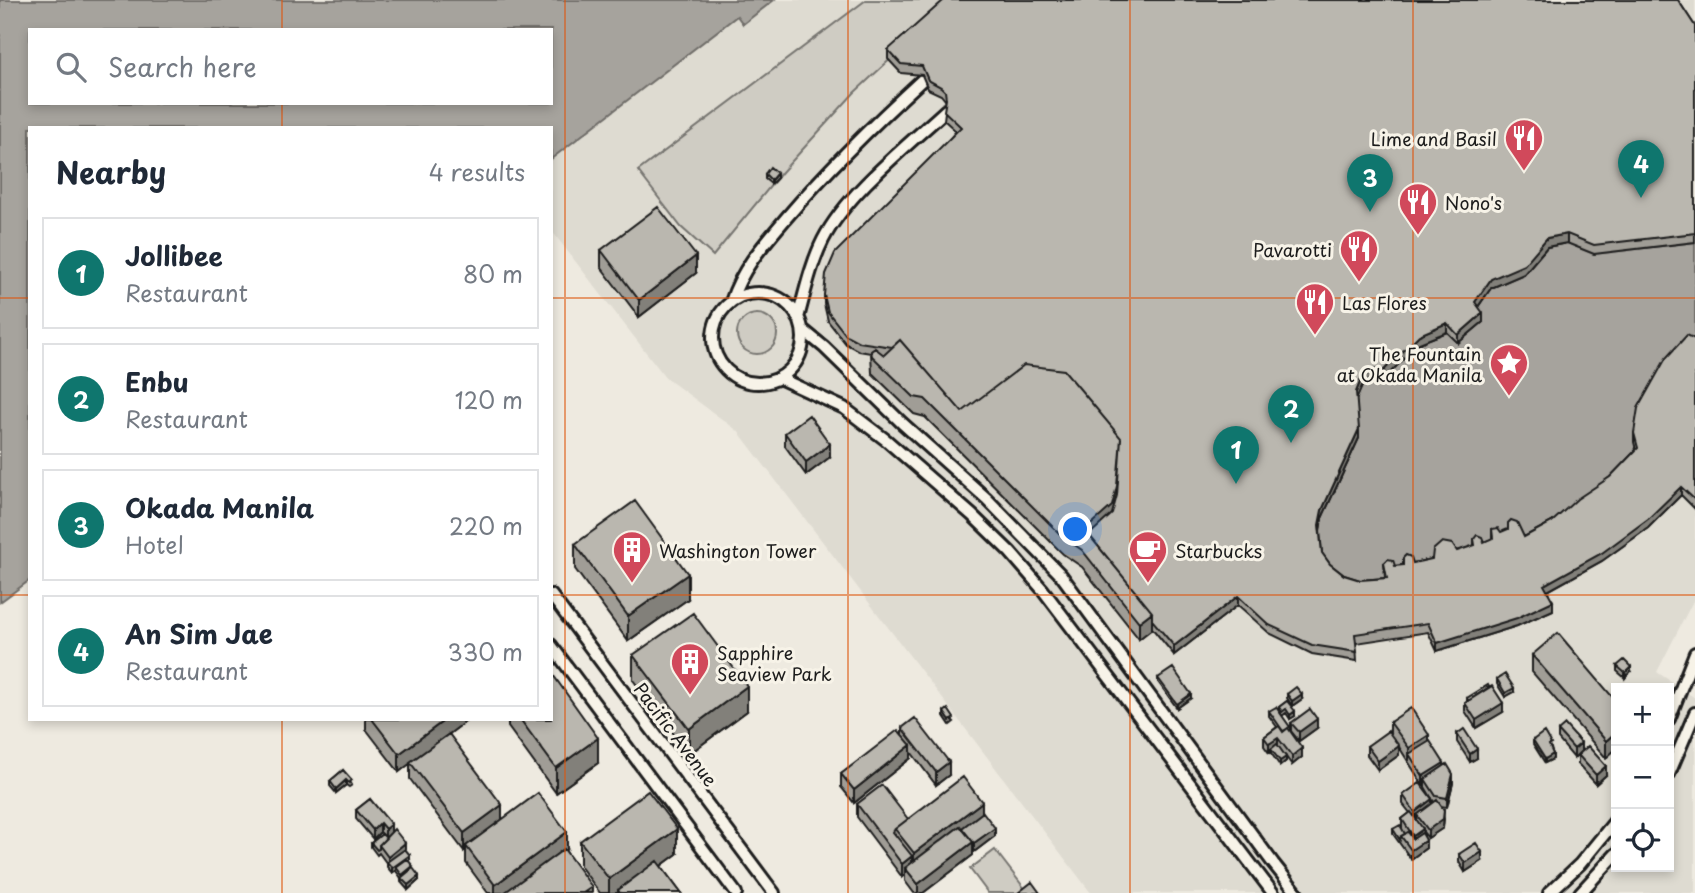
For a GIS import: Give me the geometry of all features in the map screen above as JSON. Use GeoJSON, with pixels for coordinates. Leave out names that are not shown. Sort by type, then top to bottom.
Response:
{"type":"FeatureCollection","features":[{"type":"Feature","properties":{"kind":"street"},"geometry":{"type":"LineString","coordinates":[[731,302],[745,269],[781,224],[849,148],[923,79]]}},
{"type":"Feature","properties":{"kind":"street"},"geometry":{"type":"LineString","coordinates":[[798,318],[817,253],[832,225],[871,180],[946,110]]}},
{"type":"Feature","properties":{"kind":"street"},"geometry":{"type":"LineString","coordinates":[[764,294],[787,304],[798,318],[803,341],[796,362],[779,378],[766,382],[745,381],[726,370],[720,362],[713,345],[714,328],[721,312],[731,302],[747,295],[764,294]]}},
{"type":"Feature","properties":{"kind":"street"},"geometry":{"type":"LineString","coordinates":[[802,329],[987,499],[1060,575],[1297,893]]}},
{"type":"Feature","properties":{"kind":"street"},"geometry":{"type":"LineString","coordinates":[[779,378],[830,400],[859,418],[911,459],[1010,552],[1043,590],[1273,893]]}},
{"type":"Feature","properties":{"kind":"street","name":"Pacific Avenue"},"geometry":{"type":"LineString","coordinates":[[553,599],[774,893]]}},
{"type":"Feature","properties":{"kind":"street"},"geometry":{"type":"LineString","coordinates":[[553,648],[736,893]]}},
{"type":"Feature","properties":{"kind":"street"},"geometry":{"type":"LineString","coordinates":[[1674,706],[1695,653]]}},
{"type":"Feature","properties":{"kind":"street"},"geometry":{"type":"LineString","coordinates":[[1674,762],[1695,713]]}},
{"type":"Feature","properties":{"kind":"street"},"geometry":{"type":"LineString","coordinates":[[1549,893],[1589,855],[1611,826]]}},
{"type":"Feature","properties":{"kind":"street"},"geometry":{"type":"LineString","coordinates":[[1580,893],[1611,859]]}},
{"type":"Feature","properties":{"kind":"shaded area"},"geometry":{"type":"Polygon","coordinates":[[[0,0],[774,0],[743,24],[737,16],[553,157],[553,126],[28,126],[28,581],[0,602],[0,0]]]}},
{"type":"Feature","properties":{"kind":"shaded area"},"geometry":{"type":"Polygon","coordinates":[[[774,0],[1695,0],[1695,597],[1657,672],[1673,683],[1611,683],[1611,872],[1674,872],[1674,684],[1695,698],[1695,893],[1091,893],[738,431],[666,378],[553,233],[553,157],[737,15],[744,24],[774,0]]]}},
{"type":"Feature","properties":{"kind":"shaded area"},"geometry":{"type":"Polygon","coordinates":[[[866,0],[954,0],[854,93],[782,172],[713,256],[681,227],[638,171],[866,0]]]}},
{"type":"Feature","properties":{"kind":"shaded area"},"geometry":{"type":"Polygon","coordinates":[[[1695,242],[1695,348],[1638,456],[1524,546],[1492,538],[1433,559],[1387,587],[1360,589],[1330,573],[1319,547],[1319,534],[1322,518],[1359,438],[1356,400],[1362,386],[1374,377],[1382,381],[1419,343],[1447,332],[1458,343],[1482,322],[1475,311],[1491,288],[1535,259],[1547,247],[1567,243],[1594,254],[1695,242]]]}},
{"type":"Feature","properties":{"kind":"shaded area"},"geometry":{"type":"Polygon","coordinates":[[[757,314],[771,320],[777,334],[771,348],[757,354],[743,348],[737,334],[743,320],[757,314]]]}},
{"type":"Feature","properties":{"kind":"shaded area"},"geometry":{"type":"Polygon","coordinates":[[[995,850],[1028,893],[988,893],[970,869],[995,850]]]}},
{"type":"Feature","properties":{"kind":"building"},"geometry":{"type":"Polygon","coordinates":[[[944,0],[1678,0],[1695,26],[1695,233],[1594,245],[1567,234],[1547,238],[1524,265],[1491,279],[1475,302],[1483,313],[1458,335],[1447,323],[1419,335],[1382,372],[1374,369],[1362,377],[1356,392],[1359,429],[1322,510],[1319,525],[1322,553],[1330,564],[1344,575],[1360,580],[1387,578],[1384,563],[1388,559],[1393,560],[1395,566],[1403,565],[1406,555],[1411,557],[1413,563],[1432,559],[1433,550],[1442,542],[1452,544],[1457,551],[1475,545],[1474,539],[1477,535],[1482,537],[1484,542],[1493,538],[1492,529],[1498,528],[1501,532],[1508,529],[1511,520],[1517,522],[1524,537],[1552,522],[1577,499],[1610,477],[1638,448],[1634,433],[1638,408],[1666,358],[1687,335],[1695,339],[1695,500],[1681,487],[1648,519],[1602,553],[1544,585],[1553,601],[1517,618],[1437,643],[1428,623],[1355,634],[1357,652],[1312,645],[1269,625],[1238,596],[1174,646],[1152,620],[1152,612],[1089,535],[1112,514],[1117,495],[1121,438],[1064,370],[1024,365],[962,412],[900,340],[892,347],[859,342],[846,335],[828,312],[824,295],[826,274],[835,253],[961,127],[944,111],[945,91],[928,80],[922,66],[901,64],[888,50],[944,0]]]}},
{"type":"Feature","properties":{"kind":"building"},"geometry":{"type":"Polygon","coordinates":[[[770,167],[777,173],[771,180],[765,174],[770,167]]]}},
{"type":"Feature","properties":{"kind":"building"},"geometry":{"type":"Polygon","coordinates":[[[658,207],[696,256],[639,300],[601,250],[658,207]]]}},
{"type":"Feature","properties":{"kind":"building"},"geometry":{"type":"Polygon","coordinates":[[[900,340],[962,412],[1024,365],[1064,370],[1121,438],[1117,486],[1112,506],[1085,530],[1152,612],[1139,622],[1082,550],[1063,537],[925,399],[914,397],[872,356],[871,351],[875,348],[884,355],[900,340]]]}},
{"type":"Feature","properties":{"kind":"building"},"geometry":{"type":"Polygon","coordinates":[[[809,415],[830,444],[806,462],[785,433],[809,415]]]}},
{"type":"Feature","properties":{"kind":"building","name":"Washington Tower"},"geometry":{"type":"Polygon","coordinates":[[[635,501],[688,574],[628,616],[575,544],[635,501]]]}},
{"type":"Feature","properties":{"kind":"building","name":"Sapphire Seaview Park"},"geometry":{"type":"Polygon","coordinates":[[[693,613],[747,686],[689,729],[633,655],[693,613]]]}},
{"type":"Feature","properties":{"kind":"building"},"geometry":{"type":"Polygon","coordinates":[[[1558,633],[1611,695],[1611,736],[1606,741],[1532,655],[1558,633]]]}},
{"type":"Feature","properties":{"kind":"building"},"geometry":{"type":"Polygon","coordinates":[[[1624,660],[1631,667],[1625,673],[1617,666],[1624,660]]]}},
{"type":"Feature","properties":{"kind":"building"},"geometry":{"type":"Polygon","coordinates":[[[1173,668],[1191,694],[1177,704],[1158,678],[1173,668]]]}},
{"type":"Feature","properties":{"kind":"building"},"geometry":{"type":"Polygon","coordinates":[[[1505,674],[1514,688],[1505,693],[1497,679],[1505,674]]]}},
{"type":"Feature","properties":{"kind":"building"},"geometry":{"type":"Polygon","coordinates":[[[553,675],[598,738],[556,768],[521,721],[553,721],[553,675]]]}},
{"type":"Feature","properties":{"kind":"building"},"geometry":{"type":"Polygon","coordinates":[[[1488,685],[1489,687],[1468,701],[1467,698],[1488,685]]]}},
{"type":"Feature","properties":{"kind":"building"},"geometry":{"type":"Polygon","coordinates":[[[1492,686],[1503,703],[1476,720],[1465,703],[1492,686]]]}},
{"type":"Feature","properties":{"kind":"building"},"geometry":{"type":"Polygon","coordinates":[[[1296,687],[1302,694],[1292,701],[1287,694],[1296,687]]]}},
{"type":"Feature","properties":{"kind":"building"},"geometry":{"type":"Polygon","coordinates":[[[1287,701],[1295,711],[1290,715],[1286,709],[1282,712],[1279,707],[1287,701]]]}},
{"type":"Feature","properties":{"kind":"building"},"geometry":{"type":"Polygon","coordinates":[[[1276,707],[1290,727],[1283,731],[1269,711],[1276,707]]]}},
{"type":"Feature","properties":{"kind":"building"},"geometry":{"type":"Polygon","coordinates":[[[1411,708],[1429,735],[1409,748],[1390,722],[1411,708]]]}},
{"type":"Feature","properties":{"kind":"building"},"geometry":{"type":"Polygon","coordinates":[[[948,709],[954,718],[950,721],[944,712],[948,709]]]}},
{"type":"Feature","properties":{"kind":"building"},"geometry":{"type":"Polygon","coordinates":[[[1310,709],[1317,719],[1299,732],[1291,723],[1310,709]]]}},
{"type":"Feature","properties":{"kind":"building"},"geometry":{"type":"Polygon","coordinates":[[[915,718],[949,762],[936,772],[902,728],[915,718]]]}},
{"type":"Feature","properties":{"kind":"building"},"geometry":{"type":"Polygon","coordinates":[[[374,721],[443,721],[399,754],[374,721]]]}},
{"type":"Feature","properties":{"kind":"building"},"geometry":{"type":"Polygon","coordinates":[[[1565,725],[1581,743],[1574,749],[1558,731],[1565,725]]]}},
{"type":"Feature","properties":{"kind":"building"},"geometry":{"type":"Polygon","coordinates":[[[1279,726],[1283,732],[1288,728],[1302,748],[1292,756],[1278,738],[1269,744],[1264,737],[1279,726]]]}},
{"type":"Feature","properties":{"kind":"building"},"geometry":{"type":"Polygon","coordinates":[[[1464,729],[1477,749],[1470,754],[1457,734],[1464,729]]]}},
{"type":"Feature","properties":{"kind":"building"},"geometry":{"type":"Polygon","coordinates":[[[898,730],[911,745],[854,790],[841,774],[898,730]]]}},
{"type":"Feature","properties":{"kind":"building"},"geometry":{"type":"Polygon","coordinates":[[[1388,731],[1399,746],[1378,761],[1367,746],[1388,731]]]}},
{"type":"Feature","properties":{"kind":"building"},"geometry":{"type":"Polygon","coordinates":[[[1544,732],[1553,754],[1545,759],[1533,740],[1544,732]]]}},
{"type":"Feature","properties":{"kind":"building"},"geometry":{"type":"Polygon","coordinates":[[[449,734],[502,805],[464,833],[410,762],[449,734]]]}},
{"type":"Feature","properties":{"kind":"building"},"geometry":{"type":"Polygon","coordinates":[[[1430,741],[1444,763],[1423,776],[1409,754],[1430,741]]]}},
{"type":"Feature","properties":{"kind":"building"},"geometry":{"type":"Polygon","coordinates":[[[1277,744],[1286,757],[1280,761],[1271,749],[1277,744]]]}},
{"type":"Feature","properties":{"kind":"building"},"geometry":{"type":"Polygon","coordinates":[[[1588,746],[1606,766],[1596,775],[1578,755],[1588,746]]]}},
{"type":"Feature","properties":{"kind":"building"},"geometry":{"type":"Polygon","coordinates":[[[1447,764],[1453,774],[1447,798],[1436,796],[1425,779],[1447,764]]]}},
{"type":"Feature","properties":{"kind":"building"},"geometry":{"type":"Polygon","coordinates":[[[343,770],[352,780],[349,783],[346,780],[336,789],[330,781],[343,770]]]}},
{"type":"Feature","properties":{"kind":"building"},"geometry":{"type":"Polygon","coordinates":[[[963,777],[982,802],[914,853],[895,829],[963,777]]]}},
{"type":"Feature","properties":{"kind":"building"},"geometry":{"type":"Polygon","coordinates":[[[1420,783],[1432,799],[1415,812],[1403,795],[1420,783]]]}},
{"type":"Feature","properties":{"kind":"building"},"geometry":{"type":"Polygon","coordinates":[[[882,785],[908,819],[893,832],[912,856],[902,864],[857,804],[882,785]]]}},
{"type":"Feature","properties":{"kind":"building"},"geometry":{"type":"Polygon","coordinates":[[[648,791],[677,829],[609,879],[580,841],[648,791]]]}},
{"type":"Feature","properties":{"kind":"building"},"geometry":{"type":"Polygon","coordinates":[[[538,793],[567,832],[495,885],[466,846],[538,793]]]}},
{"type":"Feature","properties":{"kind":"building"},"geometry":{"type":"Polygon","coordinates":[[[370,799],[391,824],[385,829],[380,823],[373,830],[356,810],[370,799]]]}},
{"type":"Feature","properties":{"kind":"building"},"geometry":{"type":"Polygon","coordinates":[[[1437,800],[1444,810],[1443,819],[1428,830],[1417,815],[1437,800]]]}},
{"type":"Feature","properties":{"kind":"building"},"geometry":{"type":"Polygon","coordinates":[[[983,812],[995,828],[974,843],[962,828],[983,812]]]}},
{"type":"Feature","properties":{"kind":"building"},"geometry":{"type":"Polygon","coordinates":[[[1411,812],[1423,829],[1413,836],[1402,819],[1411,812]]]}},
{"type":"Feature","properties":{"kind":"building"},"geometry":{"type":"Polygon","coordinates":[[[1400,825],[1405,834],[1400,840],[1393,829],[1400,825]]]}},
{"type":"Feature","properties":{"kind":"building"},"geometry":{"type":"Polygon","coordinates":[[[960,826],[973,842],[918,884],[905,868],[960,826]]]}},
{"type":"Feature","properties":{"kind":"building"},"geometry":{"type":"Polygon","coordinates":[[[394,829],[405,843],[388,857],[379,845],[394,829]]]}},
{"type":"Feature","properties":{"kind":"building"},"geometry":{"type":"Polygon","coordinates":[[[1408,832],[1413,839],[1422,833],[1426,840],[1411,850],[1401,836],[1408,832]]]}},
{"type":"Feature","properties":{"kind":"building"},"geometry":{"type":"Polygon","coordinates":[[[382,834],[386,838],[377,850],[371,843],[382,834]]]}},
{"type":"Feature","properties":{"kind":"building"},"geometry":{"type":"Polygon","coordinates":[[[1476,843],[1482,852],[1465,863],[1459,854],[1476,843]]]}},
{"type":"Feature","properties":{"kind":"building"},"geometry":{"type":"Polygon","coordinates":[[[405,849],[410,855],[392,868],[387,862],[405,849]]]}},
{"type":"Feature","properties":{"kind":"building"},"geometry":{"type":"Polygon","coordinates":[[[564,849],[592,887],[583,893],[504,893],[564,849]]]}},
{"type":"Feature","properties":{"kind":"building"},"geometry":{"type":"Polygon","coordinates":[[[407,859],[413,866],[402,875],[396,867],[407,859]]]}},
{"type":"Feature","properties":{"kind":"building"},"geometry":{"type":"Polygon","coordinates":[[[657,861],[681,893],[620,893],[618,890],[657,861]]]}},
{"type":"Feature","properties":{"kind":"building"},"geometry":{"type":"Polygon","coordinates":[[[413,868],[419,876],[408,885],[401,878],[413,868]]]}},
{"type":"Feature","properties":{"kind":"building"},"geometry":{"type":"Polygon","coordinates":[[[1032,882],[1040,893],[1018,893],[1032,882]]]}},
{"type":"Feature","properties":{"kind":"place","name":"Lime and Basil"},"geometry":{"type":"Point","coordinates":[1524,172]}},
{"type":"Feature","properties":{"kind":"place","name":"An Sim Jae"},"geometry":{"type":"Point","coordinates":[1641,198]}},
{"type":"Feature","properties":{"kind":"place","name":"Okada Manila"},"geometry":{"type":"Point","coordinates":[1370,212]}},
{"type":"Feature","properties":{"kind":"place","name":"Nono's"},"geometry":{"type":"Point","coordinates":[1418,236]}},
{"type":"Feature","properties":{"kind":"place","name":"Pavarotti"},"geometry":{"type":"Point","coordinates":[1359,283]}},
{"type":"Feature","properties":{"kind":"place","name":"Las Flores"},"geometry":{"type":"Point","coordinates":[1315,336]}},
{"type":"Feature","properties":{"kind":"place","name":"The Fountain at Okada Manila"},"geometry":{"type":"Point","coordinates":[1509,397]}},
{"type":"Feature","properties":{"kind":"place","name":"Enbu"},"geometry":{"type":"Point","coordinates":[1291,443]}},
{"type":"Feature","properties":{"kind":"place","name":"Jollibee"},"geometry":{"type":"Point","coordinates":[1236,484]}},
{"type":"Feature","properties":{"kind":"place","name":"Washington Tower"},"geometry":{"type":"Point","coordinates":[632,584]}},
{"type":"Feature","properties":{"kind":"place","name":"Starbucks"},"geometry":{"type":"Point","coordinates":[1148,584]}},
{"type":"Feature","properties":{"kind":"place","name":"Sapphire Seaview Park"},"geometry":{"type":"Point","coordinates":[690,696]}}]}
